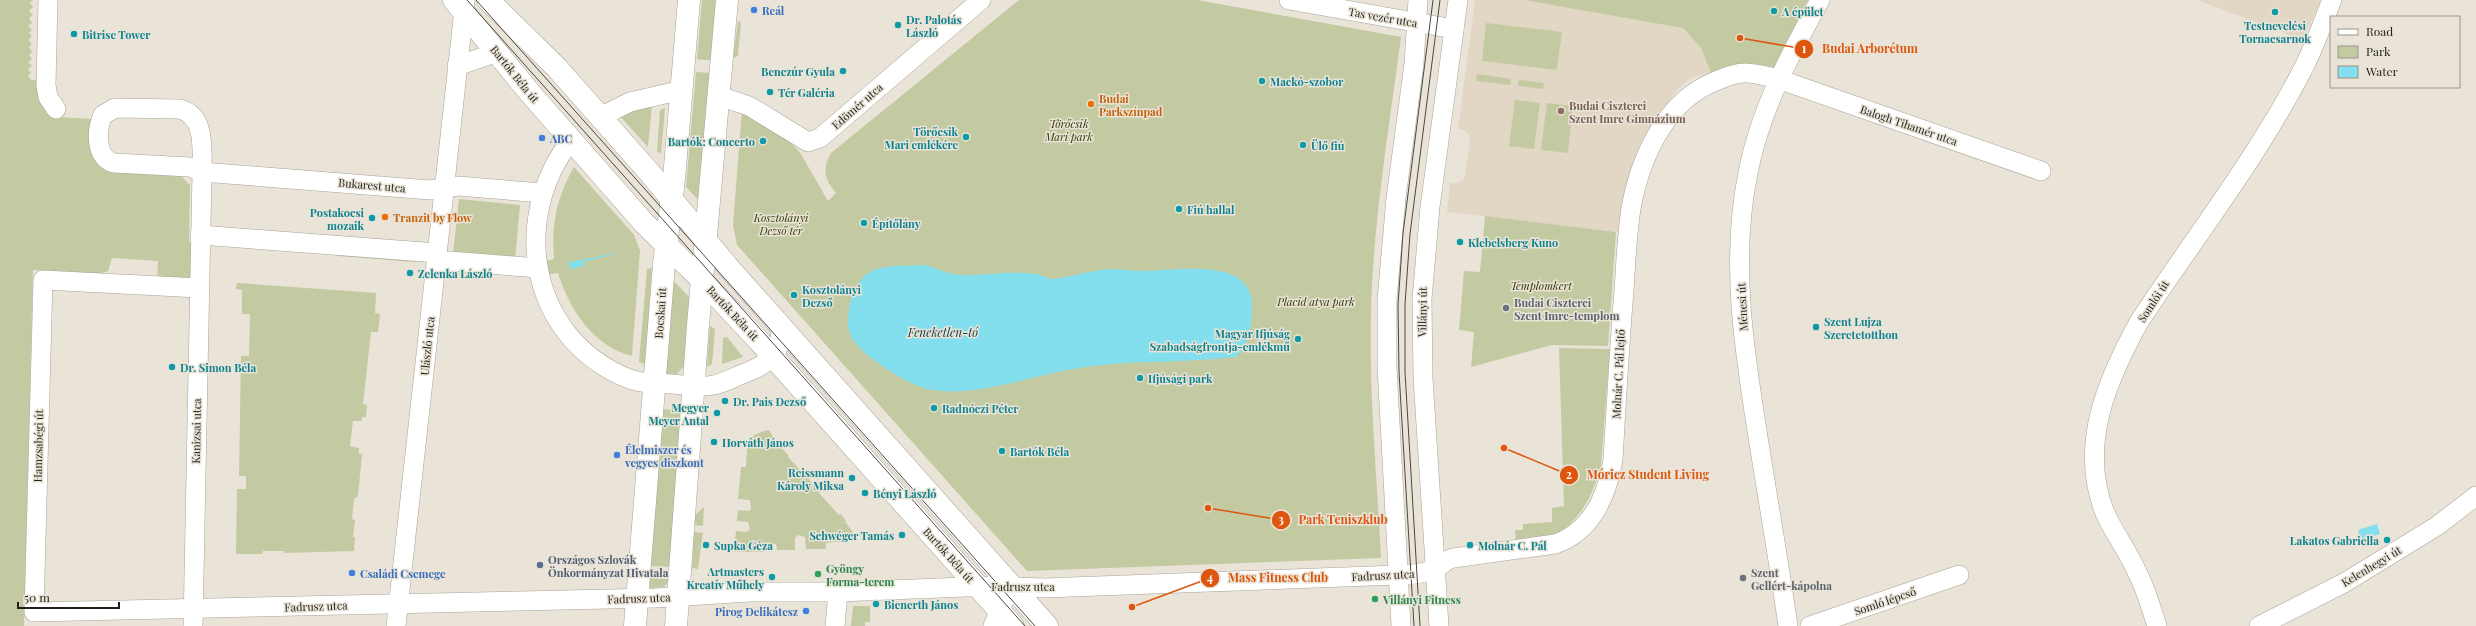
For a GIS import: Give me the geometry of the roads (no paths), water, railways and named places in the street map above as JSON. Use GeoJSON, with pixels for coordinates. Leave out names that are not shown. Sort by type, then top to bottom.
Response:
{"type":"FeatureCollection","features":[{"type":"Feature","properties":{"kind":"main road"},"geometry":{"type":"LineString","coordinates":[[488,0],[556,68],[600,117],[672,200],[705,241],[1047,626]]}},
{"type":"Feature","properties":{"kind":"main road","name":"Bocskai út"},"geometry":{"type":"LineString","coordinates":[[635,626],[654,383],[666,244],[672,200],[689,0]]}},
{"type":"Feature","properties":{"kind":"main road"},"geometry":{"type":"LineString","coordinates":[[676,626],[705,241],[727,0]]}},
{"type":"Feature","properties":{"kind":"main road","name":"Bartók Béla út"},"geometry":{"type":"LineString","coordinates":[[461,4],[498,52],[571,140],[666,244],[702,280],[774,358],[978,586],[996,618],[1013,626]]}},
{"type":"Feature","properties":{"kind":"main road"},"geometry":{"type":"LineString","coordinates":[[672,200],[686,245],[702,280]]}},
{"type":"Feature","properties":{"kind":"street"},"geometry":{"type":"LineString","coordinates":[[48,0],[46,85],[48,97],[56,109]]}},
{"type":"Feature","properties":{"kind":"street","name":"Edömér utca"},"geometry":{"type":"LineString","coordinates":[[719,96],[749,106],[808,142],[820,138],[981,0]]}},
{"type":"Feature","properties":{"kind":"street","name":"Tas vezér utca"},"geometry":{"type":"LineString","coordinates":[[1289,0],[1454,29]]}},
{"type":"Feature","properties":{"kind":"street"},"geometry":{"type":"LineString","coordinates":[[1401,626],[1387,367],[1387,300],[1395,205],[1414,64],[1418,0]]}},
{"type":"Feature","properties":{"kind":"street","name":"Villányi út"},"geometry":{"type":"LineString","coordinates":[[1439,626],[1422,378],[1422,299],[1430,207],[1458,0]]}},
{"type":"Feature","properties":{"kind":"street","name":"Ménesi út"},"geometry":{"type":"LineString","coordinates":[[1788,626],[1754,409],[1740,301],[1743,207],[1748,173],[1778,79],[1820,0]]}},
{"type":"Feature","properties":{"kind":"street","name":"Somlói út"},"geometry":{"type":"LineString","coordinates":[[2157,626],[2138,573],[2109,523],[2098,491],[2096,480],[2095,441],[2097,421],[2103,401],[2123,352],[2140,322],[2262,138],[2304,66],[2332,0]]}},
{"type":"Feature","properties":{"kind":"street","name":"Ulászló utca"},"geometry":{"type":"LineString","coordinates":[[396,626],[438,260],[457,66],[461,4]]}},
{"type":"Feature","properties":{"kind":"street"},"geometry":{"type":"LineString","coordinates":[[457,66],[498,52]]}},
{"type":"Feature","properties":{"kind":"street","name":"Molnár C. Pál lejtő"},"geometry":{"type":"LineString","coordinates":[[1436,569],[1447,559],[1533,548],[1566,541],[1583,527],[1597,510],[1610,480],[1613,460],[1621,329],[1632,205],[1638,180],[1674,110],[1697,90],[1729,76],[1744,73],[1778,79]]}},
{"type":"Feature","properties":{"kind":"street","name":"Balogh Tihamér utca"},"geometry":{"type":"LineString","coordinates":[[1778,79],[2041,171]]}},
{"type":"Feature","properties":{"kind":"street"},"geometry":{"type":"LineString","coordinates":[[600,117],[630,102],[682,90]]}},
{"type":"Feature","properties":{"kind":"street","name":"Bukarest utca"},"geometry":{"type":"LineString","coordinates":[[200,235],[202,172],[202,144],[198,124],[189,112],[180,109],[120,108],[108,111],[103,115],[100,126],[99,148],[104,158],[108,162],[190,167],[202,172],[430,190],[458,186],[542,193]]}},
{"type":"Feature","properties":{"kind":"street"},"geometry":{"type":"LineString","coordinates":[[571,140],[563,150],[542,193],[538,211],[535,244],[538,268],[549,304],[558,320],[579,347],[592,358],[627,378],[654,383],[694,386],[714,385],[764,366],[774,358],[781,341],[780,326]]}},
{"type":"Feature","properties":{"kind":"street"},"geometry":{"type":"LineString","coordinates":[[200,235],[450,262],[538,268]]}},
{"type":"Feature","properties":{"kind":"street","name":"Kanizsai utca"},"geometry":{"type":"LineString","coordinates":[[193,618],[200,235]]}},
{"type":"Feature","properties":{"kind":"street","name":"Hamzsabégi út"},"geometry":{"type":"LineString","coordinates":[[34,612],[43,280],[199,288]]}},
{"type":"Feature","properties":{"kind":"street","name":"Kelenhegyi út"},"geometry":{"type":"LineString","coordinates":[[2259,626],[2344,583],[2437,526],[2476,496]]}},
{"type":"Feature","properties":{"kind":"street","name":"Fadrusz utca"},"geometry":{"type":"LineString","coordinates":[[34,612],[193,618],[398,603],[638,599],[750,592],[939,590],[978,586],[1012,587],[1398,575],[1417,574],[1436,569]]}},
{"type":"Feature","properties":{"kind":"street","name":"Somló lépcső"},"geometry":{"type":"LineString","coordinates":[[1810,626],[1959,575]]}},
{"type":"Feature","properties":{"kind":"street"},"geometry":{"type":"LineString","coordinates":[[996,618],[1012,587]]}},
{"type":"Feature","properties":{"kind":"street"},"geometry":{"type":"LineString","coordinates":[[835,626],[838,592]]}},
{"type":"Feature","properties":{"kind":"water"},"geometry":{"type":"Polygon","coordinates":[[[623,252],[583,262],[584,266],[570,269],[569,263],[565,263],[623,252]]]}},
{"type":"Feature","properties":{"kind":"water","name":"Feneketlen-tó"},"geometry":{"type":"Polygon","coordinates":[[[924,265],[957,275],[1032,273],[1042,275],[1050,279],[1106,269],[1143,271],[1193,269],[1228,273],[1241,281],[1250,293],[1252,310],[1250,330],[1244,347],[1236,357],[1122,363],[1085,367],[983,389],[942,391],[924,388],[894,374],[862,350],[854,342],[850,334],[848,319],[854,290],[859,282],[870,272],[876,269],[889,267],[924,265]]]}},
{"type":"Feature","properties":{"kind":"water"},"geometry":{"type":"Polygon","coordinates":[[[2377,524],[2380,534],[2361,540],[2358,530],[2377,524]]]}},
{"type":"Feature","properties":{"kind":"tram line"},"geometry":{"type":"LineString","coordinates":[[467,0],[1025,626]]}},
{"type":"Feature","properties":{"kind":"tram line"},"geometry":{"type":"LineString","coordinates":[[476,0],[1035,626]]}},
{"type":"Feature","properties":{"kind":"tram line"},"geometry":{"type":"LineString","coordinates":[[1414,626],[1399,372],[1398,305],[1403,233],[1433,0]]}},
{"type":"Feature","properties":{"kind":"tram line"},"geometry":{"type":"LineString","coordinates":[[1420,626],[1405,372],[1405,304],[1410,234],[1440,0]]}},
{"type":"Feature","properties":{"kind":"place","name":"Reál"},"geometry":{"type":"Point","coordinates":[754,10]}},
{"type":"Feature","properties":{"kind":"place","name":"A épület"},"geometry":{"type":"Point","coordinates":[1774,11]}},
{"type":"Feature","properties":{"kind":"place","name":"Testnevelési Tornacsarnok"},"geometry":{"type":"Point","coordinates":[2275,12]}},
{"type":"Feature","properties":{"kind":"place","name":"Dr. Palotás László"},"geometry":{"type":"Point","coordinates":[898,25]}},
{"type":"Feature","properties":{"kind":"place","name":"Bitrise Tower"},"geometry":{"type":"Point","coordinates":[74,34]}},
{"type":"Feature","properties":{"kind":"place","name":"Budai Arborétum"},"geometry":{"type":"Point","coordinates":[1740,38]}},
{"type":"Feature","properties":{"kind":"place","name":"Benczúr Gyula"},"geometry":{"type":"Point","coordinates":[843,71]}},
{"type":"Feature","properties":{"kind":"place","name":"Mackó-szobor"},"geometry":{"type":"Point","coordinates":[1262,81]}},
{"type":"Feature","properties":{"kind":"place","name":"Tér Galéria"},"geometry":{"type":"Point","coordinates":[770,92]}},
{"type":"Feature","properties":{"kind":"place","name":"Budai Parkszínpad"},"geometry":{"type":"Point","coordinates":[1091,104]}},
{"type":"Feature","properties":{"kind":"place","name":"Budai Ciszterci Szent Imre Gimnázium"},"geometry":{"type":"Point","coordinates":[1561,111]}},
{"type":"Feature","properties":{"kind":"place","name":"Törőcsik Mari emlékére"},"geometry":{"type":"Point","coordinates":[966,137]}},
{"type":"Feature","properties":{"kind":"place","name":"ABC"},"geometry":{"type":"Point","coordinates":[542,138]}},
{"type":"Feature","properties":{"kind":"place","name":"Bartók: Concerto"},"geometry":{"type":"Point","coordinates":[763,141]}},
{"type":"Feature","properties":{"kind":"place","name":"Ülő fiú"},"geometry":{"type":"Point","coordinates":[1303,145]}},
{"type":"Feature","properties":{"kind":"place","name":"Fiú hallal"},"geometry":{"type":"Point","coordinates":[1179,209]}},
{"type":"Feature","properties":{"kind":"place","name":"Tranzit by Flow"},"geometry":{"type":"Point","coordinates":[385,217]}},
{"type":"Feature","properties":{"kind":"place","name":"Postakocsi mozaik"},"geometry":{"type":"Point","coordinates":[372,218]}},
{"type":"Feature","properties":{"kind":"place","name":"Építőlány"},"geometry":{"type":"Point","coordinates":[864,223]}},
{"type":"Feature","properties":{"kind":"place","name":"Klebelsberg Kuno"},"geometry":{"type":"Point","coordinates":[1460,242]}},
{"type":"Feature","properties":{"kind":"place","name":"Zelenka László"},"geometry":{"type":"Point","coordinates":[410,273]}},
{"type":"Feature","properties":{"kind":"place","name":"Kosztolányi Dezső"},"geometry":{"type":"Point","coordinates":[794,295]}},
{"type":"Feature","properties":{"kind":"place","name":"Budai Ciszterci Szent Imre-templom"},"geometry":{"type":"Point","coordinates":[1506,308]}},
{"type":"Feature","properties":{"kind":"place","name":"Szent Lujza Szeretetotthon"},"geometry":{"type":"Point","coordinates":[1816,327]}},
{"type":"Feature","properties":{"kind":"place","name":"Magyar Ifjúság Szabadságfrontja-emlékmű"},"geometry":{"type":"Point","coordinates":[1298,339]}},
{"type":"Feature","properties":{"kind":"place","name":"Dr. Simon Béla"},"geometry":{"type":"Point","coordinates":[172,367]}},
{"type":"Feature","properties":{"kind":"place","name":"Ifjúsági park"},"geometry":{"type":"Point","coordinates":[1140,378]}},
{"type":"Feature","properties":{"kind":"place","name":"Dr. Pais Dezső"},"geometry":{"type":"Point","coordinates":[725,401]}},
{"type":"Feature","properties":{"kind":"place","name":"Radnóczi Péter"},"geometry":{"type":"Point","coordinates":[934,408]}},
{"type":"Feature","properties":{"kind":"place","name":"Megyer Meyer Antal"},"geometry":{"type":"Point","coordinates":[717,413]}},
{"type":"Feature","properties":{"kind":"place","name":"Horváth János"},"geometry":{"type":"Point","coordinates":[714,442]}},
{"type":"Feature","properties":{"kind":"place","name":"Móricz Student Living"},"geometry":{"type":"Point","coordinates":[1504,448]}},
{"type":"Feature","properties":{"kind":"place","name":"Bartók Béla"},"geometry":{"type":"Point","coordinates":[1002,451]}},
{"type":"Feature","properties":{"kind":"place","name":"Élelmiszer és vegyes diszkont"},"geometry":{"type":"Point","coordinates":[617,455]}},
{"type":"Feature","properties":{"kind":"place","name":"Reissmann Károly Miksa"},"geometry":{"type":"Point","coordinates":[852,478]}},
{"type":"Feature","properties":{"kind":"place","name":"Bényi László"},"geometry":{"type":"Point","coordinates":[865,493]}},
{"type":"Feature","properties":{"kind":"place","name":"Park Teniszklub"},"geometry":{"type":"Point","coordinates":[1208,508]}},
{"type":"Feature","properties":{"kind":"place","name":"Schwéger Tamás"},"geometry":{"type":"Point","coordinates":[902,535]}},
{"type":"Feature","properties":{"kind":"place","name":"Lakatos Gabriella"},"geometry":{"type":"Point","coordinates":[2387,540]}},
{"type":"Feature","properties":{"kind":"place","name":"Supka Géza"},"geometry":{"type":"Point","coordinates":[706,545]}},
{"type":"Feature","properties":{"kind":"place","name":"Molnár C. Pál"},"geometry":{"type":"Point","coordinates":[1470,545]}},
{"type":"Feature","properties":{"kind":"place","name":"Országos Szlovák Önkormányzat Hivatala"},"geometry":{"type":"Point","coordinates":[540,565]}},
{"type":"Feature","properties":{"kind":"place","name":"Családi Csemege"},"geometry":{"type":"Point","coordinates":[352,573]}},
{"type":"Feature","properties":{"kind":"place","name":"Gyöngy Forma-terem"},"geometry":{"type":"Point","coordinates":[818,574]}},
{"type":"Feature","properties":{"kind":"place","name":"Artmasters Kreatív Műhely"},"geometry":{"type":"Point","coordinates":[772,577]}},
{"type":"Feature","properties":{"kind":"place","name":"Szent Gellért-kápolna"},"geometry":{"type":"Point","coordinates":[1743,578]}},
{"type":"Feature","properties":{"kind":"place","name":"Villányi Fitness"},"geometry":{"type":"Point","coordinates":[1375,599]}},
{"type":"Feature","properties":{"kind":"place","name":"Bienerth János"},"geometry":{"type":"Point","coordinates":[876,604]}},
{"type":"Feature","properties":{"kind":"place","name":"Mass Fitness Club"},"geometry":{"type":"Point","coordinates":[1132,607]}},
{"type":"Feature","properties":{"kind":"place","name":"Pirog Delikátesz"},"geometry":{"type":"Point","coordinates":[806,611]}},
{"type":"Feature","properties":{"kind":"park label","name":"Törőcsik Mari park"},"geometry":{"type":"Point","coordinates":[1069,129]}},
{"type":"Feature","properties":{"kind":"park label","name":"Kosztolányi Dezső tér"},"geometry":{"type":"Point","coordinates":[781,223]}},
{"type":"Feature","properties":{"kind":"park label","name":"Templomkert"},"geometry":{"type":"Point","coordinates":[1541,285]}},
{"type":"Feature","properties":{"kind":"park label","name":"Placid atya park"},"geometry":{"type":"Point","coordinates":[1316,301]}}]}
